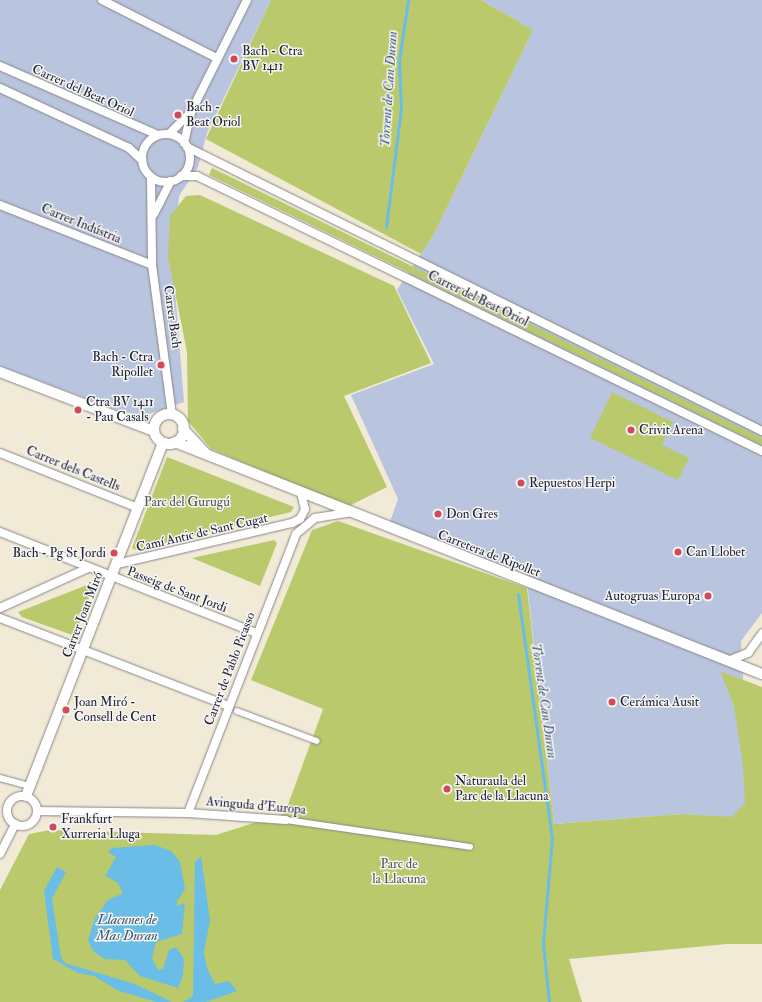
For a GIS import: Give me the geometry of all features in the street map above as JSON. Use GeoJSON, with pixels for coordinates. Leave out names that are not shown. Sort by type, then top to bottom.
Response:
{"type":"FeatureCollection","features":[{"type":"Feature","properties":{"kind":"street"},"geometry":{"type":"LineString","coordinates":[[102,0],[216,58]]}},
{"type":"Feature","properties":{"kind":"street"},"geometry":{"type":"LineString","coordinates":[[0,88],[129,148],[142,160],[151,177],[171,181],[181,176],[190,159],[186,145],[191,112],[216,58],[247,0]]}},
{"type":"Feature","properties":{"kind":"street","name":"Carrer del Beat Oriol"},"geometry":{"type":"LineString","coordinates":[[0,66],[158,135],[169,134],[186,145],[762,431]]}},
{"type":"Feature","properties":{"kind":"street"},"geometry":{"type":"LineString","coordinates":[[169,134],[191,112]]}},
{"type":"Feature","properties":{"kind":"street"},"geometry":{"type":"LineString","coordinates":[[142,160],[146,144],[158,135]]}},
{"type":"Feature","properties":{"kind":"street","name":"Carrer del Beat Oriol"},"geometry":{"type":"LineString","coordinates":[[181,176],[197,176],[762,451]]}},
{"type":"Feature","properties":{"kind":"street","name":"Carrer Bach"},"geometry":{"type":"LineString","coordinates":[[151,177],[152,265],[172,415]]}},
{"type":"Feature","properties":{"kind":"street","name":"Carrer Bach"},"geometry":{"type":"LineString","coordinates":[[152,223],[158,201],[171,181]]}},
{"type":"Feature","properties":{"kind":"street","name":"Carrer Indústria"},"geometry":{"type":"LineString","coordinates":[[0,204],[152,265]]}},
{"type":"Feature","properties":{"kind":"street"},"geometry":{"type":"LineString","coordinates":[[0,372],[154,431],[163,443],[175,442],[183,429],[181,421],[172,415],[158,419],[154,431]]}},
{"type":"Feature","properties":{"kind":"street","name":"Carretera de Ripollet"},"geometry":{"type":"LineString","coordinates":[[183,429],[207,456]]}},
{"type":"Feature","properties":{"kind":"street","name":"Carretera de Ripollet"},"geometry":{"type":"LineString","coordinates":[[175,442],[348,512],[762,674]]}},
{"type":"Feature","properties":{"kind":"street","name":"Carrer Joan Miró"},"geometry":{"type":"LineString","coordinates":[[26,796],[112,578],[163,443]]}},
{"type":"Feature","properties":{"kind":"street","name":"Carrer dels Castells"},"geometry":{"type":"LineString","coordinates":[[0,453],[138,508]]}},
{"type":"Feature","properties":{"kind":"street"},"geometry":{"type":"LineString","coordinates":[[296,534],[292,523],[300,519],[305,509],[301,493]]}},
{"type":"Feature","properties":{"kind":"street","name":"Carrer de Pablo Picasso"},"geometry":{"type":"LineString","coordinates":[[188,813],[228,706],[296,534],[315,518],[348,512]]}},
{"type":"Feature","properties":{"kind":"street","name":"Camí Antic de Sant Cugat"},"geometry":{"type":"LineString","coordinates":[[117,564],[292,523]]}},
{"type":"Feature","properties":{"kind":"street","name":"Passeig de Sant Jordi"},"geometry":{"type":"LineString","coordinates":[[0,532],[112,578],[257,633]]}},
{"type":"Feature","properties":{"kind":"street"},"geometry":{"type":"LineString","coordinates":[[0,608],[88,568]]}},
{"type":"Feature","properties":{"kind":"street"},"geometry":{"type":"LineString","coordinates":[[0,618],[228,706]]}},
{"type":"Feature","properties":{"kind":"street"},"geometry":{"type":"LineString","coordinates":[[728,661],[748,653],[762,634]]}},
{"type":"Feature","properties":{"kind":"street"},"geometry":{"type":"LineString","coordinates":[[237,711],[318,741]]}},
{"type":"Feature","properties":{"kind":"street"},"geometry":{"type":"LineString","coordinates":[[0,778],[30,786]]}},
{"type":"Feature","properties":{"kind":"street"},"geometry":{"type":"LineString","coordinates":[[26,796],[35,803],[37,811],[30,823],[16,824],[4,808],[14,798],[26,796]]}},
{"type":"Feature","properties":{"kind":"street","name":"Avinguda d'Europa"},"geometry":{"type":"LineString","coordinates":[[37,811],[188,813],[286,820],[470,847]]}},
{"type":"Feature","properties":{"kind":"street"},"geometry":{"type":"LineString","coordinates":[[0,854],[16,824]]}},
{"type":"Feature","properties":{"kind":"shaded area"},"geometry":{"type":"Polygon","coordinates":[[[0,0],[271,0],[207,133],[198,167],[179,196],[173,265],[184,402],[143,416],[120,411],[0,366],[0,0]]]}},
{"type":"Feature","properties":{"kind":"shaded area"},"geometry":{"type":"Polygon","coordinates":[[[481,0],[762,0],[762,613],[741,641],[750,807],[736,818],[682,814],[554,824],[526,574],[390,522],[398,499],[351,395],[434,364],[397,290],[434,234],[533,30],[481,0]]]}},
{"type":"Feature","properties":{"kind":"green space"},"geometry":{"type":"Polygon","coordinates":[[[271,0],[481,0],[533,30],[434,234],[421,254],[206,139],[271,0]]]}},
{"type":"Feature","properties":{"kind":"green space"},"geometry":{"type":"Polygon","coordinates":[[[212,168],[762,438],[762,445],[209,175],[212,168]]]}},
{"type":"Feature","properties":{"kind":"green space"},"geometry":{"type":"Polygon","coordinates":[[[200,195],[394,286],[431,363],[344,396],[387,487],[347,507],[211,449],[188,421],[187,352],[168,257],[170,216],[186,196],[200,195]]]}},
{"type":"Feature","properties":{"kind":"green space","name":"Crivit Arena"},"geometry":{"type":"Polygon","coordinates":[[[612,392],[673,422],[662,445],[689,458],[678,480],[590,438],[612,392]]]}},
{"type":"Feature","properties":{"kind":"green space","name":"Parc del Gurugú"},"geometry":{"type":"Polygon","coordinates":[[[167,457],[294,507],[291,512],[136,550],[132,548],[167,457]]]}},
{"type":"Feature","properties":{"kind":"green space","name":"Parc de la Llacuna"},"geometry":{"type":"Polygon","coordinates":[[[338,521],[527,588],[554,824],[682,814],[732,817],[745,803],[743,765],[734,706],[720,671],[762,687],[762,944],[727,944],[569,959],[582,1002],[0,1002],[0,890],[29,834],[50,830],[216,835],[285,813],[323,709],[251,680],[312,530],[338,521]]]}},
{"type":"Feature","properties":{"kind":"green space"},"geometry":{"type":"Polygon","coordinates":[[[274,540],[277,543],[260,586],[192,558],[274,540]]]}},
{"type":"Feature","properties":{"kind":"green space"},"geometry":{"type":"Polygon","coordinates":[[[87,585],[92,589],[75,636],[22,617],[18,612],[87,585]]]}},
{"type":"Feature","properties":{"kind":"water","name":"Llacunes de Mas Duran"},"geometry":{"type":"Polygon","coordinates":[[[155,845],[171,851],[180,862],[185,889],[177,901],[177,906],[185,903],[182,934],[156,942],[152,958],[158,970],[163,969],[169,950],[176,947],[184,959],[183,976],[178,988],[140,976],[125,960],[105,959],[93,951],[88,940],[95,918],[108,900],[123,893],[117,882],[105,876],[116,857],[108,852],[112,848],[155,845]]]}},
{"type":"Feature","properties":{"kind":"water"},"geometry":{"type":"Polygon","coordinates":[[[201,856],[210,920],[204,953],[207,968],[215,984],[229,981],[237,991],[206,1002],[183,1002],[193,996],[195,862],[201,856]]]}},
{"type":"Feature","properties":{"kind":"water"},"geometry":{"type":"Polygon","coordinates":[[[57,867],[66,872],[52,899],[61,957],[65,963],[135,984],[172,1002],[157,1002],[119,991],[94,976],[78,973],[53,959],[44,891],[57,867]]]}},
{"type":"Feature","properties":{"kind":"waterway","name":"Torrent de Can Duran"},"geometry":{"type":"LineString","coordinates":[[386,227],[401,109],[399,61],[408,0]]}},
{"type":"Feature","properties":{"kind":"waterway","name":"Torrent de Can Duran"},"geometry":{"type":"LineString","coordinates":[[518,594],[552,838],[543,944],[549,1002]]}},
{"type":"Feature","properties":{"kind":"place","name":"Bach - Ctra BV 1411"},"geometry":{"type":"Point","coordinates":[234,59]}},
{"type":"Feature","properties":{"kind":"place","name":"Bach - Beat Oriol"},"geometry":{"type":"Point","coordinates":[178,115]}},
{"type":"Feature","properties":{"kind":"place","name":"Bach - Ctra Ripollet"},"geometry":{"type":"Point","coordinates":[161,365]}},
{"type":"Feature","properties":{"kind":"place","name":"Ctra BV 1411 - Pau Casals"},"geometry":{"type":"Point","coordinates":[78,410]}},
{"type":"Feature","properties":{"kind":"place","name":"Crivit Arena"},"geometry":{"type":"Point","coordinates":[631,430]}},
{"type":"Feature","properties":{"kind":"place","name":"Repuestos Herpi"},"geometry":{"type":"Point","coordinates":[521,483]}},
{"type":"Feature","properties":{"kind":"place","name":"Don Gres"},"geometry":{"type":"Point","coordinates":[438,514]}},
{"type":"Feature","properties":{"kind":"place","name":"Can Llobet"},"geometry":{"type":"Point","coordinates":[678,552]}},
{"type":"Feature","properties":{"kind":"place","name":"Bach - Pg St Jordi"},"geometry":{"type":"Point","coordinates":[114,553]}},
{"type":"Feature","properties":{"kind":"place","name":"Autogruas Europa"},"geometry":{"type":"Point","coordinates":[708,596]}},
{"type":"Feature","properties":{"kind":"place","name":"Cerámica Ausit"},"geometry":{"type":"Point","coordinates":[612,702]}},
{"type":"Feature","properties":{"kind":"place","name":"Joan Miró - Consell de Cent"},"geometry":{"type":"Point","coordinates":[66,710]}},
{"type":"Feature","properties":{"kind":"place","name":"Naturaula del Parc de la Llacuna"},"geometry":{"type":"Point","coordinates":[447,789]}},
{"type":"Feature","properties":{"kind":"place","name":"Frankfurt Xurreria Lluga"},"geometry":{"type":"Point","coordinates":[53,827]}}]}
